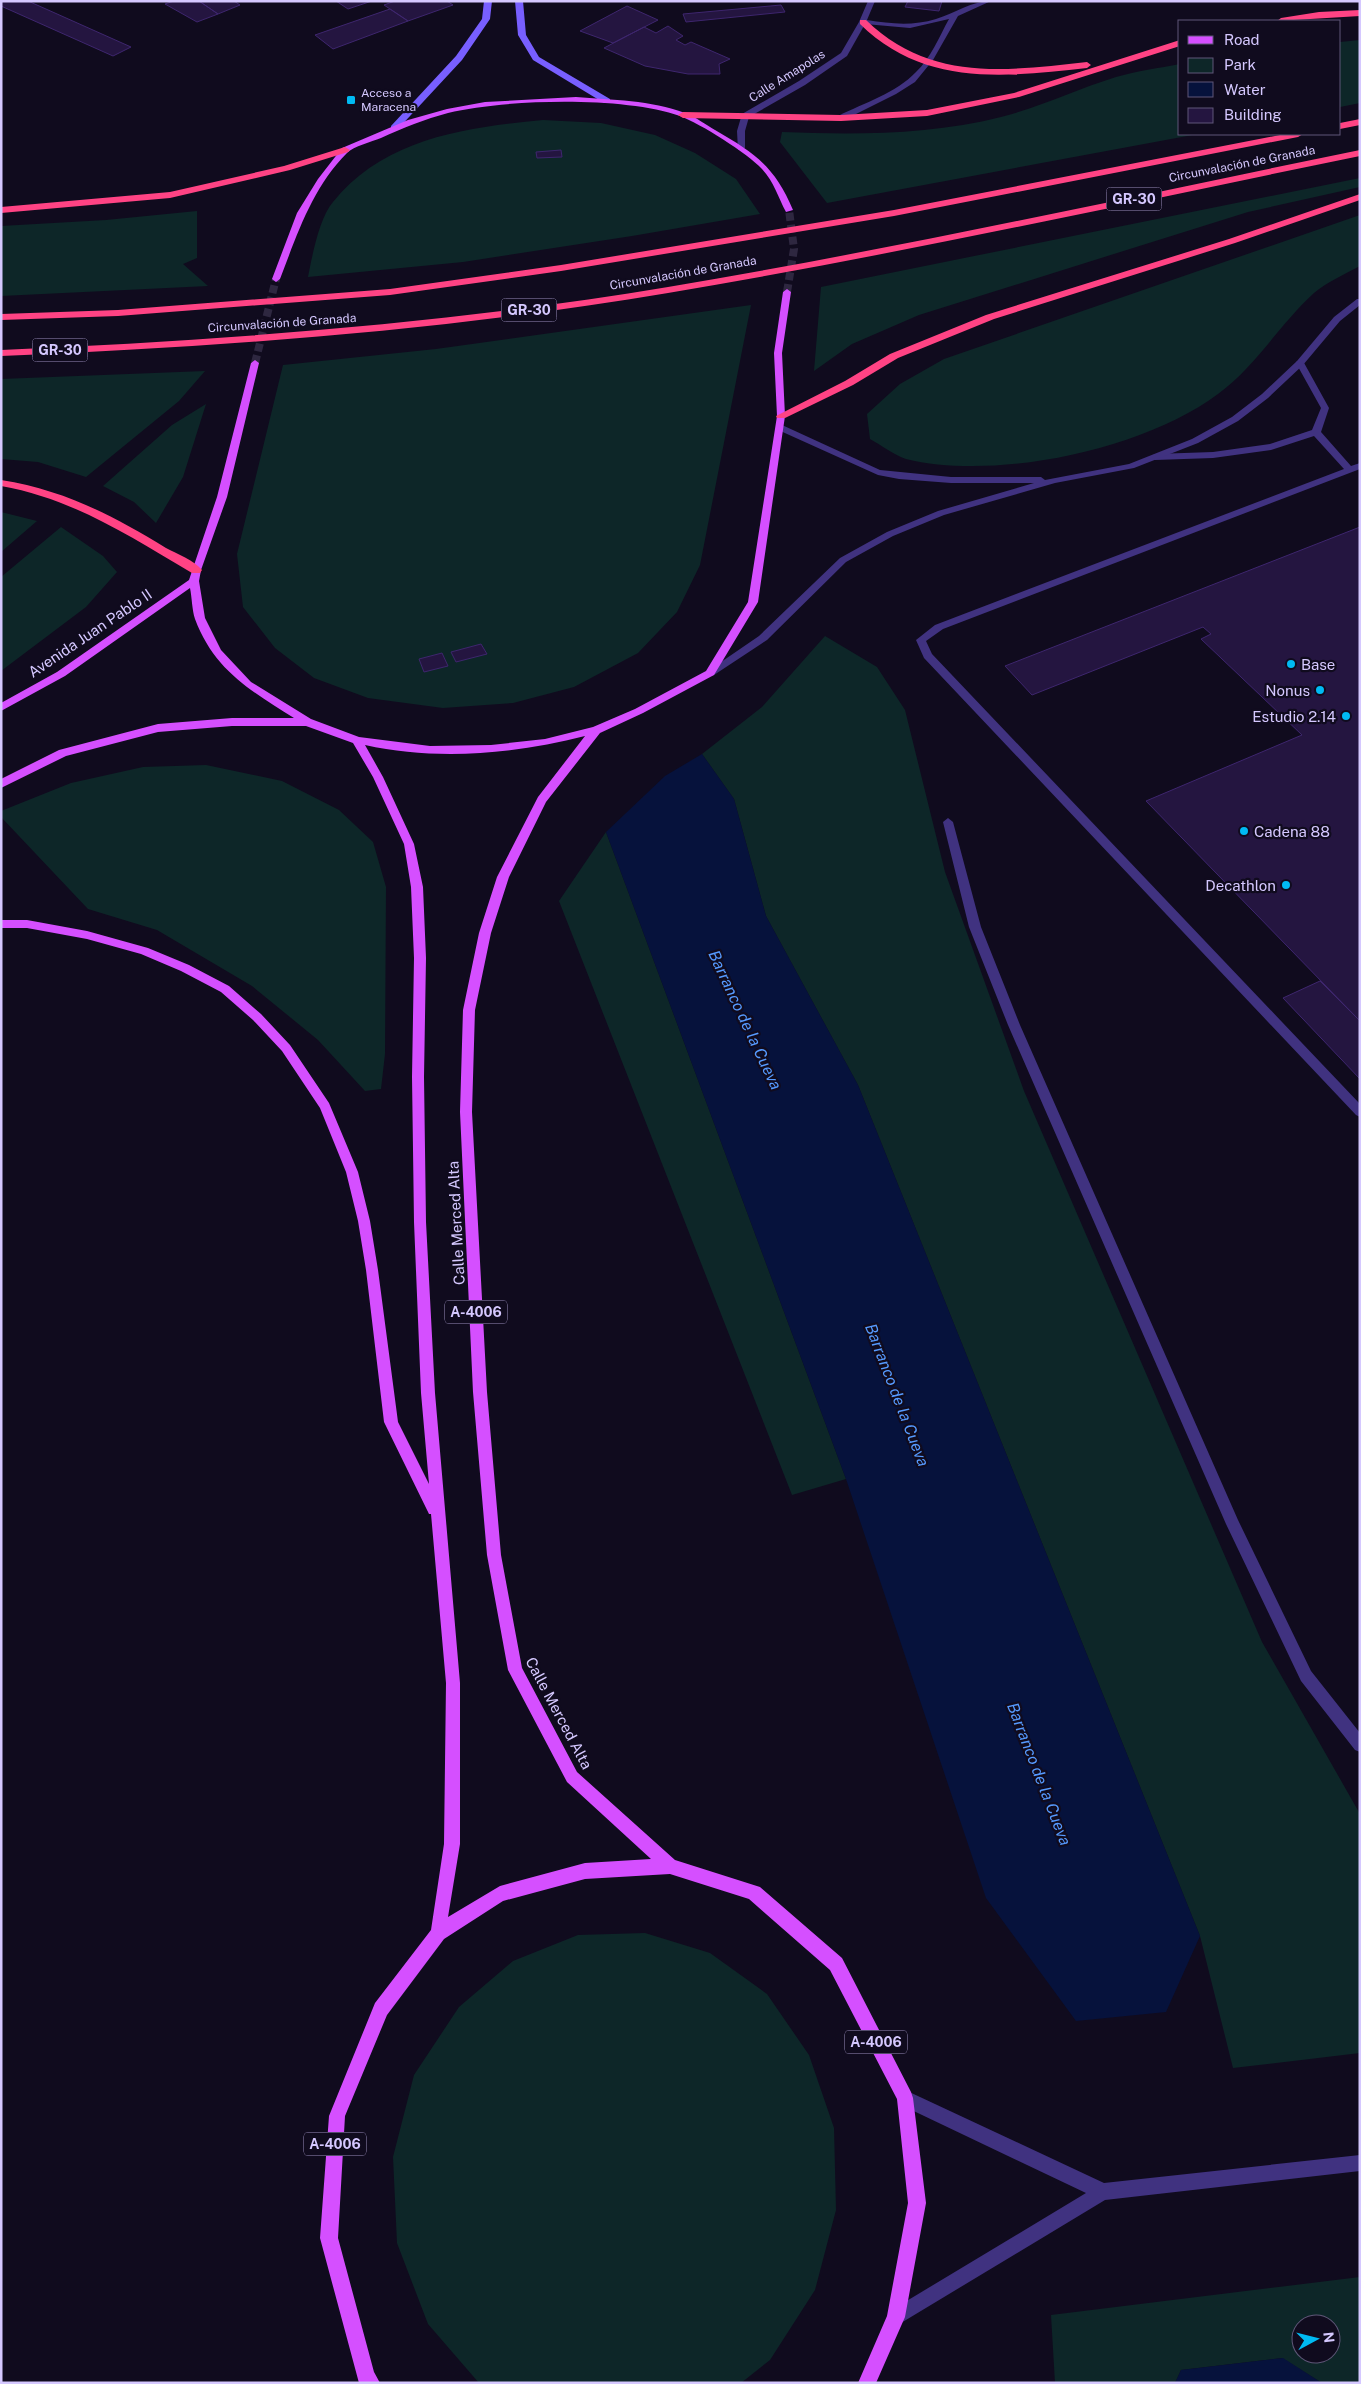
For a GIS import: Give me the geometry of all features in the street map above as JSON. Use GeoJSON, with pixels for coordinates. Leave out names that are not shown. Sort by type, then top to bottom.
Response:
{"type":"FeatureCollection","features":[{"type":"Feature","properties":{"kind":"highway"},"geometry":{"type":"LineString","coordinates":[[1287,20],[1319,15],[1360,13]]}},
{"type":"Feature","properties":{"kind":"highway"},"geometry":{"type":"LineString","coordinates":[[863,22],[879,38],[909,56],[927,63],[992,72],[1059,68],[1120,61]]}},
{"type":"Feature","properties":{"kind":"highway"},"geometry":{"type":"LineString","coordinates":[[683,115],[842,118],[927,114],[1016,95],[1178,44]]}},
{"type":"Feature","properties":{"kind":"highway"},"geometry":{"type":"LineString","coordinates":[[1341,126],[1360,122]]}},
{"type":"Feature","properties":{"kind":"highway","name":"Circunvalación de Granada"},"geometry":{"type":"LineString","coordinates":[[1,317],[118,313],[390,292],[657,254],[894,213],[1293,135]]}},
{"type":"Feature","properties":{"kind":"highway"},"geometry":{"type":"LineString","coordinates":[[1,210],[170,195],[287,168],[345,150]]}},
{"type":"Feature","properties":{"kind":"highway","name":"Circunvalación de Granada"},"geometry":{"type":"LineString","coordinates":[[1,353],[118,348],[389,328],[568,305],[668,290],[908,245],[1360,153]]}},
{"type":"Feature","properties":{"kind":"highway"},"geometry":{"type":"LineString","coordinates":[[781,416],[849,383],[894,356],[990,317],[1223,244],[1360,197]]}},
{"type":"Feature","properties":{"kind":"highway"},"geometry":{"type":"LineString","coordinates":[[1,483],[55,493],[93,509],[195,575]]}},
{"type":"Feature","properties":{"kind":"main road"},"geometry":{"type":"LineString","coordinates":[[394,128],[459,58],[486,19],[488,1]]}},
{"type":"Feature","properties":{"kind":"main road"},"geometry":{"type":"LineString","coordinates":[[519,1],[522,35],[536,58],[607,101]]}},
{"type":"Feature","properties":{"kind":"main road"},"geometry":{"type":"LineString","coordinates":[[276,280],[301,213],[321,181],[345,150],[394,128],[448,111],[485,104],[540,99],[607,101],[646,106],[683,115],[742,148],[765,168],[780,189],[790,210]]}},
{"type":"Feature","properties":{"kind":"main road"},"geometry":{"type":"LineString","coordinates":[[255,363],[222,496],[195,575],[200,618],[217,652],[247,684],[307,722],[357,740],[375,744],[430,750],[491,748],[545,743],[596,730],[640,711],[710,673],[752,602],[781,416],[778,353],[787,292]]}},
{"type":"Feature","properties":{"kind":"main road","name":"Avenida Juan Pablo II"},"geometry":{"type":"LineString","coordinates":[[1,708],[61,674],[195,575]]}},
{"type":"Feature","properties":{"kind":"main road"},"geometry":{"type":"LineString","coordinates":[[1,784],[64,753],[158,728],[232,722],[307,722]]}},
{"type":"Feature","properties":{"kind":"main road","name":"Calle Merced Alta"},"geometry":{"type":"LineString","coordinates":[[596,730],[542,800],[503,877],[485,933],[469,1010],[466,1112],[480,1392],[494,1555],[514,1670],[572,1777],[670,1866]]}},
{"type":"Feature","properties":{"kind":"main road","name":"A-4006"},"geometry":{"type":"LineString","coordinates":[[357,740],[378,777],[409,844],[417,887],[420,958],[418,1077],[420,1222],[428,1393],[437,1516],[453,1683],[452,1844],[438,1933]]}},
{"type":"Feature","properties":{"kind":"main road"},"geometry":{"type":"LineString","coordinates":[[1,924],[28,924],[87,935],[144,951],[185,968],[225,989],[257,1017],[286,1048],[325,1106],[352,1172],[364,1220],[372,1270],[391,1422],[437,1516]]}},
{"type":"Feature","properties":{"kind":"main road","name":"A-4006"},"geometry":{"type":"LineString","coordinates":[[366,2381],[329,2238],[337,2116],[381,2009],[438,1933],[500,1894],[585,1871],[670,1866],[754,1893],[836,1964],[905,2098],[917,2203],[896,2317],[868,2383]]}},
{"type":"Feature","properties":{"kind":"street","name":"Calle Amapolas"},"geometry":{"type":"LineString","coordinates":[[742,148],[741,131],[745,116],[802,83],[844,54],[863,22],[872,1]]}},
{"type":"Feature","properties":{"kind":"street"},"geometry":{"type":"LineString","coordinates":[[863,22],[913,26],[955,15],[988,1]]}},
{"type":"Feature","properties":{"kind":"street"},"geometry":{"type":"LineString","coordinates":[[842,118],[901,88],[918,75],[955,15]]}},
{"type":"Feature","properties":{"kind":"street"},"geometry":{"type":"LineString","coordinates":[[710,673],[764,638],[844,560],[890,534],[941,514],[1054,480],[1131,466],[1195,441],[1235,419],[1265,396],[1300,363],[1337,320],[1360,301]]}},
{"type":"Feature","properties":{"kind":"street"},"geometry":{"type":"LineString","coordinates":[[1300,363],[1325,408],[1316,432]]}},
{"type":"Feature","properties":{"kind":"street"},"geometry":{"type":"LineString","coordinates":[[779,427],[878,472],[899,476],[951,480],[1054,480]]}},
{"type":"Feature","properties":{"kind":"street"},"geometry":{"type":"LineString","coordinates":[[1155,456],[1213,455],[1271,447],[1316,432]]}},
{"type":"Feature","properties":{"kind":"street"},"geometry":{"type":"LineString","coordinates":[[1316,432],[1355,468],[939,627],[921,640],[928,656],[1360,1112]]}},
{"type":"Feature","properties":{"kind":"street"},"geometry":{"type":"LineString","coordinates":[[948,822],[975,926],[1014,1025],[1233,1524],[1306,1676],[1360,1745]]}},
{"type":"Feature","properties":{"kind":"street"},"geometry":{"type":"LineString","coordinates":[[905,2098],[1103,2192]]}},
{"type":"Feature","properties":{"kind":"street"},"geometry":{"type":"LineString","coordinates":[[896,2317],[1103,2192],[1360,2163]]}},
{"type":"Feature","properties":{"kind":"green space"},"geometry":{"type":"Polygon","coordinates":[[[1360,40],[1360,103],[1341,107],[1341,42],[1360,40]]]}},
{"type":"Feature","properties":{"kind":"green space"},"geometry":{"type":"Polygon","coordinates":[[[1178,64],[1178,135],[1193,135],[827,203],[780,142],[782,132],[892,132],[974,123],[1030,108],[1116,77],[1178,64]]]}},
{"type":"Feature","properties":{"kind":"green space"},"geometry":{"type":"Polygon","coordinates":[[[543,120],[601,123],[655,135],[695,153],[736,179],[760,214],[463,262],[308,277],[317,238],[328,209],[354,180],[377,163],[402,150],[457,132],[543,120]]]}},
{"type":"Feature","properties":{"kind":"green space"},"geometry":{"type":"Polygon","coordinates":[[[1360,178],[1360,187],[1248,212],[919,315],[852,344],[814,371],[821,287],[1360,178]]]}},
{"type":"Feature","properties":{"kind":"green space"},"geometry":{"type":"Polygon","coordinates":[[[197,211],[197,258],[183,264],[208,286],[1,296],[1,226],[106,220],[197,211]]]}},
{"type":"Feature","properties":{"kind":"green space"},"geometry":{"type":"Polygon","coordinates":[[[1360,215],[1360,266],[1314,293],[1301,305],[1244,371],[1218,394],[1187,414],[1150,431],[1110,445],[1068,456],[1024,463],[982,466],[942,465],[906,459],[870,439],[867,414],[900,384],[944,359],[1360,215]]]}},
{"type":"Feature","properties":{"kind":"green space"},"geometry":{"type":"Polygon","coordinates":[[[751,305],[700,565],[677,612],[638,653],[574,687],[513,703],[443,708],[368,698],[314,678],[275,648],[243,607],[237,554],[283,365],[436,349],[751,305]]]}},
{"type":"Feature","properties":{"kind":"green space"},"geometry":{"type":"Polygon","coordinates":[[[205,371],[179,401],[86,477],[38,462],[1,459],[1,379],[205,371]]]}},
{"type":"Feature","properties":{"kind":"green space"},"geometry":{"type":"Polygon","coordinates":[[[206,404],[183,477],[156,523],[134,502],[103,486],[172,425],[206,404]]]}},
{"type":"Feature","properties":{"kind":"green space"},"geometry":{"type":"Polygon","coordinates":[[[1,512],[37,521],[1,552],[1,512]]]}},
{"type":"Feature","properties":{"kind":"green space"},"geometry":{"type":"Polygon","coordinates":[[[61,527],[103,556],[117,572],[86,607],[1,671],[1,577],[61,527]]]}},
{"type":"Feature","properties":{"kind":"green space"},"geometry":{"type":"Polygon","coordinates":[[[825,636],[877,667],[905,710],[945,872],[1024,1091],[1262,1642],[1360,1814],[1360,2053],[1233,2068],[1200,1936],[858,1085],[766,916],[734,799],[702,754],[762,707],[825,636]]]}},
{"type":"Feature","properties":{"kind":"green space"},"geometry":{"type":"Polygon","coordinates":[[[206,765],[282,781],[339,810],[373,842],[386,887],[385,1054],[381,1089],[365,1091],[318,1040],[252,986],[157,930],[88,909],[1,817],[1,811],[71,783],[143,767],[206,765]]]}},
{"type":"Feature","properties":{"kind":"green space"},"geometry":{"type":"Polygon","coordinates":[[[606,832],[846,1479],[792,1495],[559,901],[606,832]]]}},
{"type":"Feature","properties":{"kind":"green space"},"geometry":{"type":"Polygon","coordinates":[[[645,1933],[710,1953],[767,1994],[809,2055],[834,2128],[836,2210],[815,2290],[770,2360],[741,2383],[479,2383],[428,2324],[397,2243],[393,2157],[414,2075],[459,2007],[513,1961],[578,1935],[645,1933]]]}},
{"type":"Feature","properties":{"kind":"green space"},"geometry":{"type":"Polygon","coordinates":[[[1360,2277],[1360,2383],[1322,2383],[1292,2364],[1341,2364],[1341,2314],[1291,2314],[1291,2364],[1282,2358],[1181,2370],[1175,2383],[1055,2383],[1051,2315],[1360,2277]]]}},
{"type":"Feature","properties":{"kind":"water","name":"Barranco de la Cueva"},"geometry":{"type":"Polygon","coordinates":[[[702,754],[734,799],[766,916],[858,1085],[1200,1936],[1166,2012],[1076,2021],[986,1898],[846,1479],[606,832],[665,776],[702,754]]]}},
{"type":"Feature","properties":{"kind":"water"},"geometry":{"type":"Polygon","coordinates":[[[1283,2358],[1322,2383],[1175,2383],[1181,2370],[1283,2358]]]}},
{"type":"Feature","properties":{"kind":"building"},"geometry":{"type":"Polygon","coordinates":[[[1,1],[28,1],[131,47],[113,56],[1,6],[1,1]]]}},
{"type":"Feature","properties":{"kind":"building"},"geometry":{"type":"Polygon","coordinates":[[[174,1],[199,1],[218,14],[197,22],[165,4],[174,1]]]}},
{"type":"Feature","properties":{"kind":"building"},"geometry":{"type":"Polygon","coordinates":[[[199,1],[234,1],[240,5],[218,14],[199,1]]]}},
{"type":"Feature","properties":{"kind":"building"},"geometry":{"type":"Polygon","coordinates":[[[336,1],[372,1],[348,9],[336,1]]]}},
{"type":"Feature","properties":{"kind":"building"},"geometry":{"type":"Polygon","coordinates":[[[395,1],[447,1],[453,5],[408,21],[384,5],[395,1]]]}},
{"type":"Feature","properties":{"kind":"building"},"geometry":{"type":"Polygon","coordinates":[[[908,1],[942,1],[939,11],[905,7],[908,1]]]}},
{"type":"Feature","properties":{"kind":"building"},"geometry":{"type":"Polygon","coordinates":[[[781,5],[785,12],[686,22],[683,14],[781,5]]]}},
{"type":"Feature","properties":{"kind":"building"},"geometry":{"type":"Polygon","coordinates":[[[627,6],[658,20],[613,43],[580,31],[627,6]]]}},
{"type":"Feature","properties":{"kind":"building"},"geometry":{"type":"Polygon","coordinates":[[[390,9],[408,21],[333,49],[315,35],[390,9]]]}},
{"type":"Feature","properties":{"kind":"building"},"geometry":{"type":"Polygon","coordinates":[[[668,26],[683,36],[676,40],[685,45],[691,42],[730,59],[719,64],[720,74],[688,74],[645,66],[604,48],[644,27],[656,33],[668,26]]]}},
{"type":"Feature","properties":{"kind":"building"},"geometry":{"type":"Polygon","coordinates":[[[561,150],[562,157],[537,158],[536,152],[561,150]]]}},
{"type":"Feature","properties":{"kind":"building"},"geometry":{"type":"Polygon","coordinates":[[[1360,527],[1360,1021],[1146,801],[1302,735],[1201,639],[1211,634],[1203,627],[1032,695],[1005,666],[1360,527]]]}},
{"type":"Feature","properties":{"kind":"building"},"geometry":{"type":"Polygon","coordinates":[[[481,644],[487,654],[456,662],[451,652],[481,644]]]}},
{"type":"Feature","properties":{"kind":"building"},"geometry":{"type":"Polygon","coordinates":[[[442,653],[448,666],[424,672],[419,659],[442,653]]]}},
{"type":"Feature","properties":{"kind":"building"},"geometry":{"type":"Polygon","coordinates":[[[1320,981],[1360,1021],[1360,1079],[1283,998],[1320,981]]]}},
{"type":"Feature","properties":{"kind":"tunnel"},"geometry":{"type":"LineString","coordinates":[[787,292],[794,249],[789,210]]}},
{"type":"Feature","properties":{"kind":"tunnel"},"geometry":{"type":"LineString","coordinates":[[255,363],[276,279]]}},
{"type":"Feature","properties":{"kind":"place","name":"Acceso a Maracena"},"geometry":{"type":"Point","coordinates":[351,100]}},
{"type":"Feature","properties":{"kind":"place","name":"Base"},"geometry":{"type":"Point","coordinates":[1291,664]}},
{"type":"Feature","properties":{"kind":"place","name":"Nonus"},"geometry":{"type":"Point","coordinates":[1320,690]}},
{"type":"Feature","properties":{"kind":"place","name":"Estudio 2.14"},"geometry":{"type":"Point","coordinates":[1346,716]}},
{"type":"Feature","properties":{"kind":"place","name":"Cadena 88"},"geometry":{"type":"Point","coordinates":[1244,831]}},
{"type":"Feature","properties":{"kind":"place","name":"Decathlon"},"geometry":{"type":"Point","coordinates":[1286,885]}}]}
